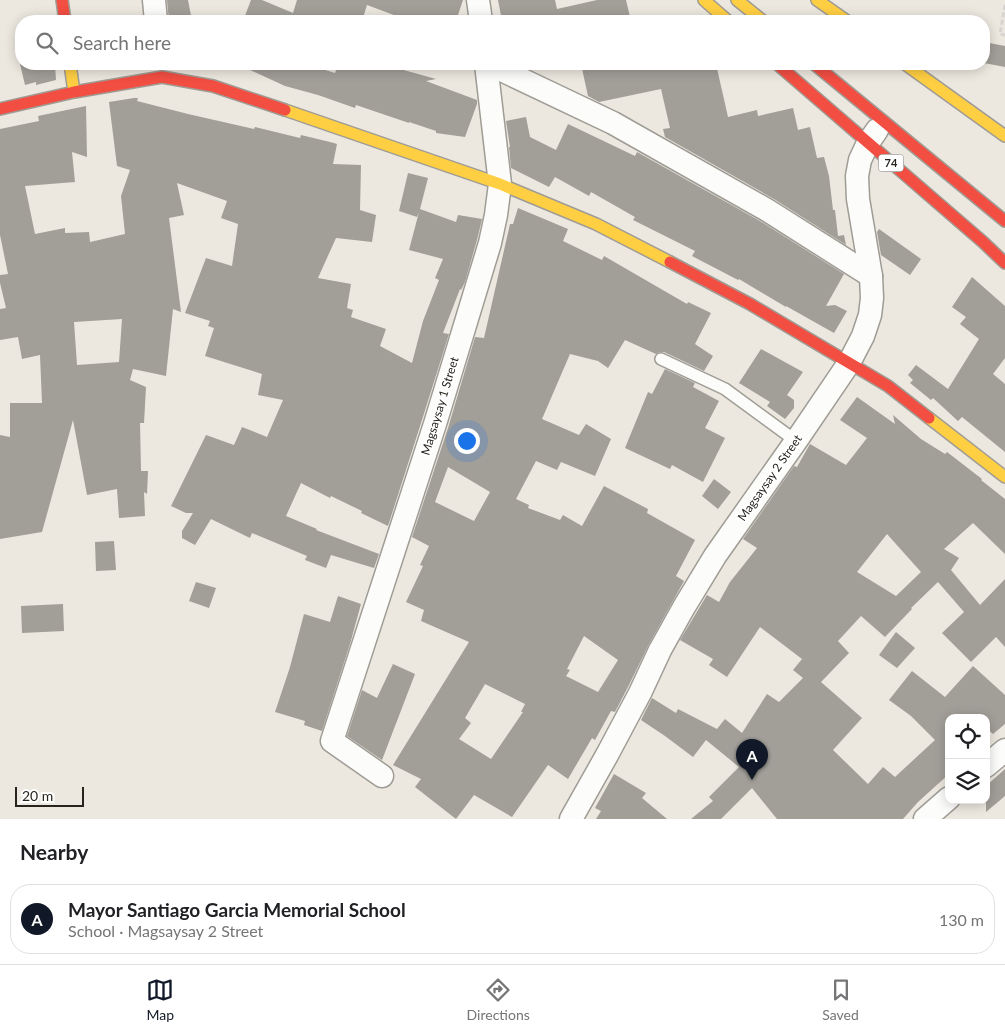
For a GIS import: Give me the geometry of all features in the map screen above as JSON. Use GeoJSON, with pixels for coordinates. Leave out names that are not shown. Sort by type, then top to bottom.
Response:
{"type":"FeatureCollection","features":[{"type":"Feature","properties":{"kind":"street"},"geometry":{"type":"LineString","coordinates":[[62,0],[63,15]]}},
{"type":"Feature","properties":{"kind":"street"},"geometry":{"type":"LineString","coordinates":[[154,0],[155,15]]}},
{"type":"Feature","properties":{"kind":"street"},"geometry":{"type":"LineString","coordinates":[[478,0],[480,15]]}},
{"type":"Feature","properties":{"kind":"street"},"geometry":{"type":"LineString","coordinates":[[704,0],[721,15]]}},
{"type":"Feature","properties":{"kind":"street"},"geometry":{"type":"LineString","coordinates":[[737,0],[756,15]]}},
{"type":"Feature","properties":{"kind":"street"},"geometry":{"type":"LineString","coordinates":[[817,0],[838,15]]}},
{"type":"Feature","properties":{"kind":"street"},"geometry":{"type":"LineString","coordinates":[[71,70],[74,92]]}},
{"type":"Feature","properties":{"kind":"street","name":"Magsaysay 1 Street"},"geometry":{"type":"LineString","coordinates":[[382,776],[332,741],[436,424],[490,243],[500,184],[488,70]]}},
{"type":"Feature","properties":{"kind":"street"},"geometry":{"type":"LineString","coordinates":[[500,70],[621,128],[767,210],[871,276]]}},
{"type":"Feature","properties":{"kind":"street","name":"74"},"geometry":{"type":"LineString","coordinates":[[784,70],[1005,263]]}},
{"type":"Feature","properties":{"kind":"street","name":"74"},"geometry":{"type":"LineString","coordinates":[[821,70],[1005,221]]}},
{"type":"Feature","properties":{"kind":"street"},"geometry":{"type":"LineString","coordinates":[[914,70],[1005,136]]}},
{"type":"Feature","properties":{"kind":"street"},"geometry":{"type":"LineString","coordinates":[[0,109],[162,71],[318,121],[500,184],[596,224],[750,304],[888,386],[1005,477]]}},
{"type":"Feature","properties":{"kind":"street","name":"Magsaysay 2 Street"},"geometry":{"type":"LineString","coordinates":[[571,819],[624,724],[660,650],[684,607],[715,556],[849,362],[862,336],[870,315],[872,298],[871,276],[858,200],[857,176],[860,160],[868,143],[883,121]]}},
{"type":"Feature","properties":{"kind":"street"},"geometry":{"type":"LineString","coordinates":[[990,763],[1005,750]]}},
{"type":"Feature","properties":{"kind":"street"},"geometry":{"type":"LineString","coordinates":[[925,819],[945,802]]}},
{"type":"Feature","properties":{"kind":"lane"},"geometry":{"type":"LineString","coordinates":[[661,358],[725,390],[796,441]]}},
{"type":"Feature","properties":{"kind":"path"},"geometry":{"type":"LineString","coordinates":[[1005,5],[1000,34],[1005,35]]}},
{"type":"Feature","properties":{"kind":"building"},"geometry":{"type":"Polygon","coordinates":[[[167,0],[188,0],[191,15],[168,15],[167,0]]]}},
{"type":"Feature","properties":{"kind":"building"},"geometry":{"type":"Polygon","coordinates":[[[251,0],[262,0],[293,13],[297,0],[463,0],[458,15],[394,15],[367,5],[364,15],[245,15],[251,0]]]}},
{"type":"Feature","properties":{"kind":"building"},"geometry":{"type":"Polygon","coordinates":[[[498,0],[555,0],[557,9],[597,0],[626,0],[630,15],[501,15],[498,0]]]}},
{"type":"Feature","properties":{"kind":"building"},"geometry":{"type":"Polygon","coordinates":[[[990,43],[1005,46],[1005,67],[990,64],[990,43]]]}},
{"type":"Feature","properties":{"kind":"building"},"geometry":{"type":"Polygon","coordinates":[[[21,70],[55,70],[56,80],[36,85],[36,82],[25,85],[21,70]]]}},
{"type":"Feature","properties":{"kind":"building"},"geometry":{"type":"Polygon","coordinates":[[[250,70],[325,70],[335,73],[336,70],[404,70],[436,79],[426,81],[477,100],[477,104],[465,137],[436,133],[436,131],[356,105],[355,108],[285,86],[250,70]]]}},
{"type":"Feature","properties":{"kind":"building"},"geometry":{"type":"Polygon","coordinates":[[[582,70],[717,70],[728,117],[757,110],[758,116],[793,108],[798,130],[810,127],[817,158],[824,157],[829,176],[838,236],[844,235],[846,245],[774,199],[665,137],[663,129],[670,128],[661,89],[599,102],[588,96],[582,70]]]}},
{"type":"Feature","properties":{"kind":"building"},"geometry":{"type":"Polygon","coordinates":[[[138,98],[137,101],[188,114],[300,138],[301,135],[337,144],[333,164],[361,165],[360,210],[376,215],[372,242],[336,238],[318,278],[351,284],[347,308],[353,310],[351,317],[386,329],[380,346],[412,363],[423,321],[439,280],[435,278],[443,259],[409,250],[419,212],[417,217],[399,211],[408,173],[428,178],[420,209],[456,222],[458,215],[482,219],[465,282],[460,289],[443,333],[449,334],[388,526],[361,513],[362,511],[331,496],[330,498],[301,483],[286,516],[316,530],[379,554],[374,568],[331,555],[326,568],[305,560],[307,556],[252,533],[250,538],[211,519],[195,545],[182,538],[182,531],[193,513],[186,513],[171,506],[206,435],[234,445],[242,427],[267,437],[283,400],[258,395],[262,374],[205,356],[214,328],[208,326],[210,321],[185,313],[206,258],[232,266],[238,224],[221,218],[227,201],[177,183],[184,215],[169,218],[181,312],[173,309],[166,376],[133,369],[130,380],[146,387],[144,423],[140,423],[141,471],[148,471],[147,494],[144,492],[145,516],[119,518],[117,489],[87,495],[73,420],[42,532],[0,539],[0,435],[10,437],[10,403],[42,403],[40,355],[22,359],[18,337],[0,340],[0,309],[6,308],[0,275],[8,274],[0,235],[0,129],[39,121],[38,116],[86,106],[87,157],[72,152],[75,182],[25,186],[35,234],[65,228],[65,233],[89,232],[90,242],[125,234],[121,196],[130,170],[117,166],[109,102],[138,98]],[[122,319],[74,322],[77,365],[119,362],[122,319]]]}},
{"type":"Feature","properties":{"kind":"building"},"geometry":{"type":"Polygon","coordinates":[[[526,117],[530,137],[556,150],[568,124],[635,156],[637,152],[760,221],[844,274],[826,306],[835,305],[847,311],[834,333],[739,279],[692,256],[695,251],[633,220],[635,217],[591,192],[589,196],[555,177],[549,187],[511,168],[506,121],[526,117]]]}},
{"type":"Feature","properties":{"kind":"building"},"geometry":{"type":"Polygon","coordinates":[[[518,208],[568,229],[563,241],[602,260],[604,256],[687,304],[688,302],[711,313],[695,344],[713,356],[704,371],[664,352],[656,354],[625,340],[608,368],[598,361],[570,354],[542,419],[579,435],[586,424],[611,439],[595,476],[561,462],[557,470],[536,461],[516,499],[529,505],[528,508],[560,520],[563,515],[582,526],[604,486],[648,509],[647,513],[695,540],[676,576],[684,581],[649,644],[615,712],[611,711],[595,740],[592,738],[568,779],[548,765],[512,817],[474,795],[456,819],[415,787],[421,779],[393,765],[469,642],[421,621],[424,610],[406,602],[423,566],[420,565],[429,546],[412,537],[448,428],[475,337],[484,338],[510,224],[513,224],[518,208]],[[448,467],[435,502],[474,521],[490,492],[448,467]],[[584,636],[567,669],[570,670],[566,676],[598,692],[618,660],[584,636]],[[485,684],[465,718],[471,723],[459,739],[491,759],[523,712],[521,712],[525,704],[485,684]]]}},
{"type":"Feature","properties":{"kind":"building"},"geometry":{"type":"Polygon","coordinates":[[[879,229],[921,259],[910,275],[881,255],[877,232],[879,229]]]}},
{"type":"Feature","properties":{"kind":"building"},"geometry":{"type":"Polygon","coordinates":[[[972,277],[1005,306],[1005,358],[993,374],[1005,384],[1005,452],[962,417],[958,421],[933,398],[931,400],[910,383],[913,380],[908,375],[916,365],[948,389],[979,339],[960,324],[966,317],[952,307],[972,277]]]}},
{"type":"Feature","properties":{"kind":"building"},"geometry":{"type":"Polygon","coordinates":[[[761,349],[803,372],[787,395],[794,400],[794,408],[785,419],[767,406],[770,402],[739,383],[761,349]]]}},
{"type":"Feature","properties":{"kind":"building"},"geometry":{"type":"Polygon","coordinates":[[[665,369],[695,383],[693,387],[719,401],[705,428],[725,438],[703,482],[672,465],[670,469],[625,448],[648,392],[652,394],[665,369]]]}},
{"type":"Feature","properties":{"kind":"building"},"geometry":{"type":"Polygon","coordinates":[[[857,397],[895,424],[893,415],[921,439],[945,454],[947,452],[1005,499],[1005,554],[973,523],[944,549],[959,558],[951,570],[980,605],[1005,579],[1005,647],[996,637],[971,662],[942,633],[964,612],[938,582],[885,637],[861,616],[838,641],[849,653],[821,682],[862,718],[833,750],[868,784],[883,767],[895,777],[935,740],[911,716],[889,700],[912,671],[945,697],[973,666],[1005,695],[1005,724],[993,734],[990,731],[990,714],[945,714],[945,778],[918,802],[903,819],[777,819],[752,788],[721,819],[691,819],[713,801],[709,797],[739,767],[706,740],[693,757],[641,720],[652,698],[676,713],[678,709],[717,729],[725,719],[742,733],[767,694],[779,702],[803,678],[793,670],[802,659],[760,627],[727,677],[709,665],[713,659],[680,640],[707,595],[719,602],[730,582],[757,548],[743,539],[794,466],[797,467],[810,444],[846,465],[867,438],[840,420],[857,397]],[[887,534],[857,572],[896,596],[921,572],[887,534]]]}},
{"type":"Feature","properties":{"kind":"building"},"geometry":{"type":"Polygon","coordinates":[[[714,479],[731,492],[718,509],[702,496],[714,479]]]}},
{"type":"Feature","properties":{"kind":"building"},"geometry":{"type":"Polygon","coordinates":[[[114,541],[116,570],[96,571],[95,542],[114,541]]]}},
{"type":"Feature","properties":{"kind":"building"},"geometry":{"type":"Polygon","coordinates":[[[196,582],[216,588],[209,608],[189,601],[196,582]]]}},
{"type":"Feature","properties":{"kind":"building"},"geometry":{"type":"Polygon","coordinates":[[[338,596],[361,604],[322,731],[304,725],[305,721],[275,712],[290,667],[304,614],[330,622],[338,596]]]}},
{"type":"Feature","properties":{"kind":"building"},"geometry":{"type":"Polygon","coordinates":[[[63,604],[64,631],[22,633],[21,606],[63,604]]]}},
{"type":"Feature","properties":{"kind":"building"},"geometry":{"type":"Polygon","coordinates":[[[896,632],[915,648],[897,668],[879,655],[896,632]]]}},
{"type":"Feature","properties":{"kind":"building"},"geometry":{"type":"Polygon","coordinates":[[[393,664],[415,674],[382,760],[347,736],[362,690],[377,698],[393,664]]]}},
{"type":"Feature","properties":{"kind":"building"},"geometry":{"type":"Polygon","coordinates":[[[1005,769],[1005,796],[986,812],[986,804],[990,804],[990,782],[1005,769]]]}},
{"type":"Feature","properties":{"kind":"building"},"geometry":{"type":"Polygon","coordinates":[[[614,774],[646,793],[642,798],[667,819],[596,819],[601,811],[595,808],[614,774]]]}},
{"type":"Feature","properties":{"kind":"traffic: slow"},"geometry":{"type":"LineString","coordinates":[[704,0],[721,15]]}},
{"type":"Feature","properties":{"kind":"traffic: slow"},"geometry":{"type":"LineString","coordinates":[[737,0],[756,15]]}},
{"type":"Feature","properties":{"kind":"traffic: slow"},"geometry":{"type":"LineString","coordinates":[[817,0],[838,15]]}},
{"type":"Feature","properties":{"kind":"traffic: slow"},"geometry":{"type":"LineString","coordinates":[[71,70],[74,92]]}},
{"type":"Feature","properties":{"kind":"traffic: slow"},"geometry":{"type":"LineString","coordinates":[[913,70],[1005,136]]}},
{"type":"Feature","properties":{"kind":"traffic: slow"},"geometry":{"type":"LineString","coordinates":[[285,110],[500,184],[596,224],[670,262]]}},
{"type":"Feature","properties":{"kind":"traffic: slow"},"geometry":{"type":"LineString","coordinates":[[929,418],[1005,477]]}},
{"type":"Feature","properties":{"kind":"traffic: jam"},"geometry":{"type":"LineString","coordinates":[[62,0],[64,15]]}},
{"type":"Feature","properties":{"kind":"traffic: jam"},"geometry":{"type":"LineString","coordinates":[[784,70],[1005,263]]}},
{"type":"Feature","properties":{"kind":"traffic: jam"},"geometry":{"type":"LineString","coordinates":[[821,70],[1005,221]]}},
{"type":"Feature","properties":{"kind":"traffic: jam"},"geometry":{"type":"LineString","coordinates":[[0,109],[74,92],[162,77],[213,86],[285,110]]}},
{"type":"Feature","properties":{"kind":"traffic: jam"},"geometry":{"type":"LineString","coordinates":[[670,262],[750,304],[888,386],[929,418]]}},
{"type":"Feature","properties":{"kind":"place","name":"Mayor Santiago Garcia Memorial School"},"geometry":{"type":"Point","coordinates":[752,780]}}]}
